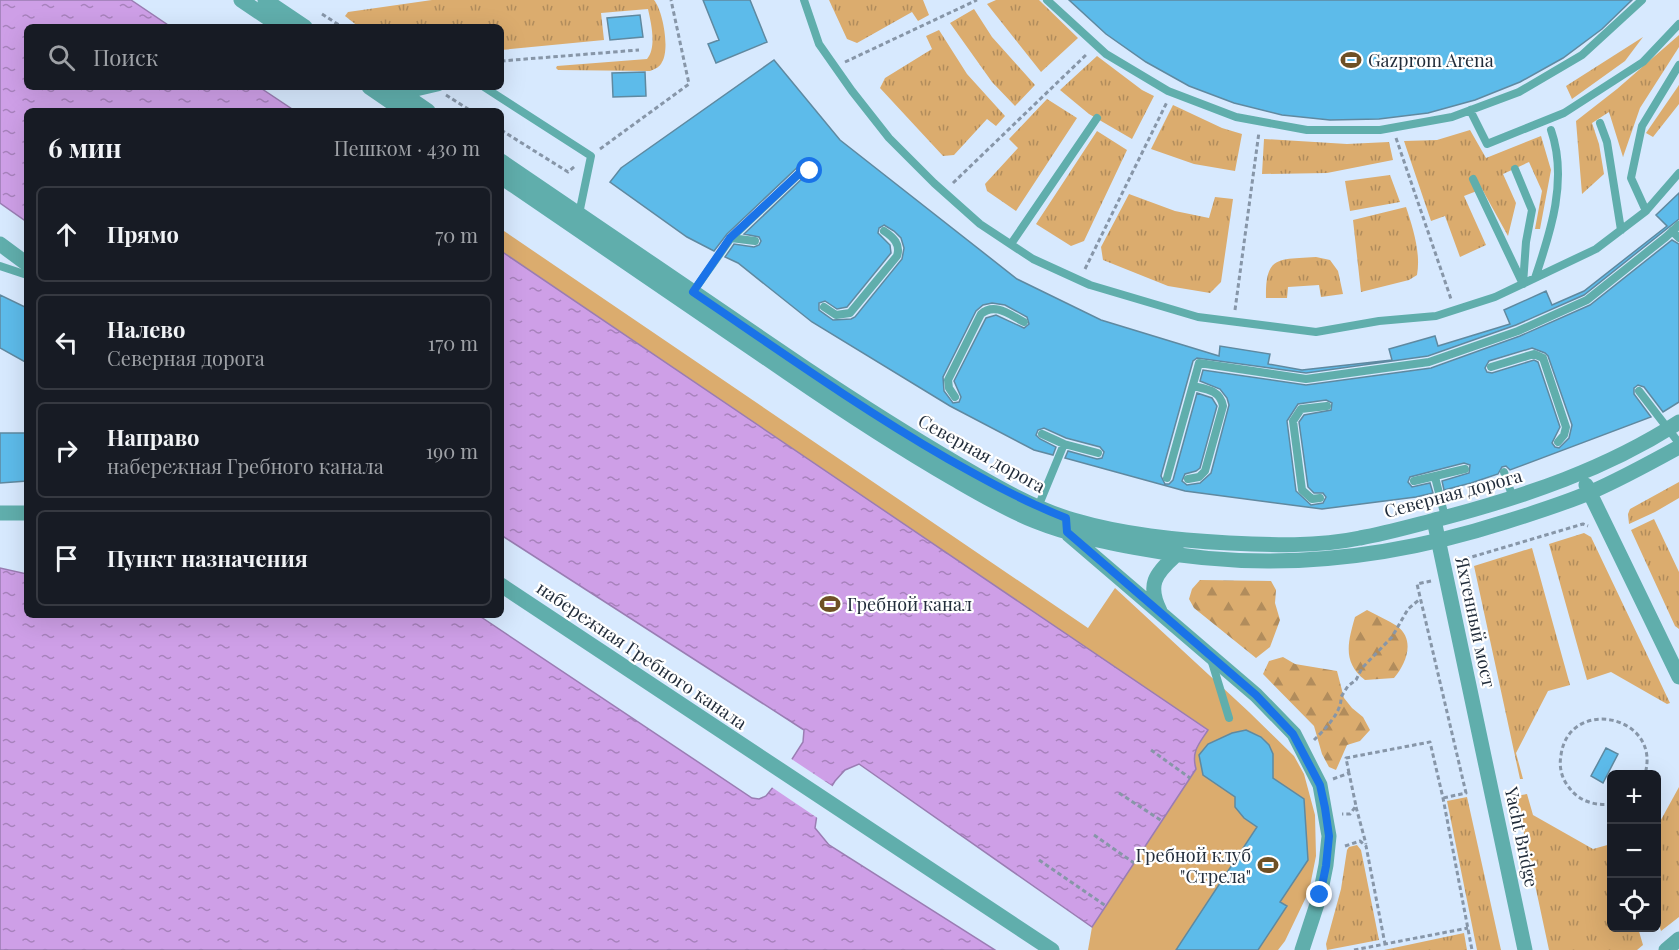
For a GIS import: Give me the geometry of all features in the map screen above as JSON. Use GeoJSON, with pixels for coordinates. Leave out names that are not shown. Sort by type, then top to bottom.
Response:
{"type":"FeatureCollection","features":[{"type":"Feature","properties":{"kind":"street"},"geometry":{"type":"LineString","coordinates":[[265,0],[301,24]]}},
{"type":"Feature","properties":{"kind":"street"},"geometry":{"type":"LineString","coordinates":[[248,2],[277,24]]}},
{"type":"Feature","properties":{"kind":"street"},"geometry":{"type":"LineString","coordinates":[[378,90],[422,108]]}},
{"type":"Feature","properties":{"kind":"street","name":"Северная дорога"},"geometry":{"type":"LineString","coordinates":[[504,163],[856,402],[923,444],[1067,525]]}},
{"type":"Feature","properties":{"kind":"street","name":"Северная дорога"},"geometry":{"type":"LineString","coordinates":[[504,179],[849,415],[996,502],[1034,520],[1247,561],[1331,560],[1391,552],[1439,542],[1549,508],[1590,493],[1679,445]]}},
{"type":"Feature","properties":{"kind":"street"},"geometry":{"type":"LineString","coordinates":[[0,244],[24,262]]}},
{"type":"Feature","properties":{"kind":"street","name":"Северная дорога"},"geometry":{"type":"LineString","coordinates":[[1176,548],[1295,545],[1359,539],[1513,498],[1581,473],[1674,425]]}},
{"type":"Feature","properties":{"kind":"street"},"geometry":{"type":"LineString","coordinates":[[1581,473],[1679,677]]}},
{"type":"Feature","properties":{"kind":"street"},"geometry":{"type":"LineString","coordinates":[[0,513],[24,513]]}},
{"type":"Feature","properties":{"kind":"street","name":"Яхтенный мост"},"geometry":{"type":"LineString","coordinates":[[1440,518],[1439,542],[1480,732]]}},
{"type":"Feature","properties":{"kind":"street"},"geometry":{"type":"LineString","coordinates":[[1067,525],[1161,614],[1256,695],[1293,734],[1320,785],[1329,836],[1320,895],[1302,950]]}},
{"type":"Feature","properties":{"kind":"street"},"geometry":{"type":"LineString","coordinates":[[1161,614],[1153,590],[1155,578],[1176,548]]}},
{"type":"Feature","properties":{"kind":"street","name":"набережная Гребного канала"},"geometry":{"type":"LineString","coordinates":[[504,587],[1052,950]]}},
{"type":"Feature","properties":{"kind":"street","name":"Yacht Bridge"},"geometry":{"type":"LineString","coordinates":[[1480,732],[1525,950]]}},
{"type":"Feature","properties":{"kind":"street"},"geometry":{"type":"LineString","coordinates":[[1666,950],[1679,939]]}},
{"type":"Feature","properties":{"kind":"lane"},"geometry":{"type":"LineString","coordinates":[[804,0],[819,44],[889,138],[944,192],[981,224],[1033,259],[1090,285],[1197,317],[1316,332],[1379,321],[1436,316],[1495,297],[1596,249],[1646,211],[1679,173]]}},
{"type":"Feature","properties":{"kind":"lane"},"geometry":{"type":"LineString","coordinates":[[1047,0],[1106,54],[1172,93],[1236,117],[1307,130],[1393,128],[1452,117],[1520,92],[1582,55],[1642,0]]}},
{"type":"Feature","properties":{"kind":"lane"},"geometry":{"type":"LineString","coordinates":[[1470,110],[1487,144],[1564,113],[1643,62],[1679,24]]}},
{"type":"Feature","properties":{"kind":"lane"},"geometry":{"type":"LineString","coordinates":[[1646,211],[1631,178],[1642,126],[1679,65]]}},
{"type":"Feature","properties":{"kind":"lane"},"geometry":{"type":"LineString","coordinates":[[401,98],[427,90]]}},
{"type":"Feature","properties":{"kind":"lane"},"geometry":{"type":"LineString","coordinates":[[489,90],[591,156],[579,214]]}},
{"type":"Feature","properties":{"kind":"lane"},"geometry":{"type":"LineString","coordinates":[[1011,244],[1097,118]]}},
{"type":"Feature","properties":{"kind":"lane"},"geometry":{"type":"LineString","coordinates":[[1600,123],[1607,142],[1621,230]]}},
{"type":"Feature","properties":{"kind":"lane"},"geometry":{"type":"LineString","coordinates":[[1535,278],[1553,219],[1558,189],[1557,160],[1551,130]]}},
{"type":"Feature","properties":{"kind":"lane"},"geometry":{"type":"LineString","coordinates":[[693,292],[730,238],[806,167],[810,171]]}},
{"type":"Feature","properties":{"kind":"lane"},"geometry":{"type":"LineString","coordinates":[[1515,169],[1532,210],[1526,242],[1523,284]]}},
{"type":"Feature","properties":{"kind":"lane"},"geometry":{"type":"LineString","coordinates":[[1473,178],[1523,284]]}},
{"type":"Feature","properties":{"kind":"lane"},"geometry":{"type":"LineString","coordinates":[[1167,478],[1199,363],[1306,379],[1429,362],[1518,331],[1587,300],[1679,225]]}},
{"type":"Feature","properties":{"kind":"lane"},"geometry":{"type":"LineString","coordinates":[[824,307],[831,313],[842,315],[850,313],[897,256],[898,247],[892,236],[884,231]]}},
{"type":"Feature","properties":{"kind":"lane"},"geometry":{"type":"LineString","coordinates":[[1672,231],[1679,238]]}},
{"type":"Feature","properties":{"kind":"lane"},"geometry":{"type":"LineString","coordinates":[[730,238],[754,241]]}},
{"type":"Feature","properties":{"kind":"lane"},"geometry":{"type":"LineString","coordinates":[[0,266],[24,274]]}},
{"type":"Feature","properties":{"kind":"lane"},"geometry":{"type":"LineString","coordinates":[[955,397],[949,388],[948,380],[981,314],[994,308],[1024,322]]}},
{"type":"Feature","properties":{"kind":"lane"},"geometry":{"type":"LineString","coordinates":[[1491,367],[1534,354],[1546,362],[1566,427],[1564,435],[1558,442]]}},
{"type":"Feature","properties":{"kind":"lane"},"geometry":{"type":"LineString","coordinates":[[1189,479],[1199,477],[1205,471],[1223,406],[1220,397],[1210,390],[1193,386]]}},
{"type":"Feature","properties":{"kind":"lane"},"geometry":{"type":"LineString","coordinates":[[1639,391],[1674,425],[1679,445]]}},
{"type":"Feature","properties":{"kind":"lane"},"geometry":{"type":"LineString","coordinates":[[1318,499],[1307,496],[1302,490],[1293,421],[1301,409],[1327,406]]}},
{"type":"Feature","properties":{"kind":"lane"},"geometry":{"type":"LineString","coordinates":[[1042,434],[1064,444],[1098,453]]}},
{"type":"Feature","properties":{"kind":"lane"},"geometry":{"type":"LineString","coordinates":[[1038,507],[1064,444]]}},
{"type":"Feature","properties":{"kind":"lane"},"geometry":{"type":"LineString","coordinates":[[1414,481],[1465,469]]}},
{"type":"Feature","properties":{"kind":"lane"},"geometry":{"type":"LineString","coordinates":[[1503,472],[1513,498]]}},
{"type":"Feature","properties":{"kind":"lane"},"geometry":{"type":"LineString","coordinates":[[1435,477],[1440,518]]}},
{"type":"Feature","properties":{"kind":"lane"},"geometry":{"type":"LineString","coordinates":[[1210,656],[1229,718]]}},
{"type":"Feature","properties":{"kind":"path"},"geometry":{"type":"LineString","coordinates":[[504,132],[568,172],[689,84],[671,0]]}},
{"type":"Feature","properties":{"kind":"path"},"geometry":{"type":"LineString","coordinates":[[835,67],[977,0]]}},
{"type":"Feature","properties":{"kind":"path"},"geometry":{"type":"LineString","coordinates":[[322,15],[337,24]]}},
{"type":"Feature","properties":{"kind":"path"},"geometry":{"type":"LineString","coordinates":[[944,192],[1096,45]]}},
{"type":"Feature","properties":{"kind":"path"},"geometry":{"type":"LineString","coordinates":[[504,61],[639,50]]}},
{"type":"Feature","properties":{"kind":"path"},"geometry":{"type":"LineString","coordinates":[[441,90],[467,108]]}},
{"type":"Feature","properties":{"kind":"path"},"geometry":{"type":"LineString","coordinates":[[1080,280],[1172,93]]}},
{"type":"Feature","properties":{"kind":"path"},"geometry":{"type":"LineString","coordinates":[[1234,322],[1260,121]]}},
{"type":"Feature","properties":{"kind":"path"},"geometry":{"type":"LineString","coordinates":[[1393,128],[1454,310]]}},
{"type":"Feature","properties":{"kind":"path"},"geometry":{"type":"LineString","coordinates":[[1458,561],[1583,524],[1590,527]]}},
{"type":"Feature","properties":{"kind":"path"},"geometry":{"type":"LineString","coordinates":[[1431,581],[1417,584],[1466,793],[1443,798]]}},
{"type":"Feature","properties":{"kind":"path"},"geometry":{"type":"LineString","coordinates":[[1311,743],[1329,724],[1348,686],[1356,680],[1362,668],[1392,637],[1408,609],[1421,599]]}},
{"type":"Feature","properties":{"kind":"path"},"geometry":{"type":"LineString","coordinates":[[1607,804],[1588,802],[1575,794],[1565,781],[1560,766],[1562,749],[1575,729],[1597,719],[1612,719],[1626,724],[1637,734],[1644,747],[1646,770]]}},
{"type":"Feature","properties":{"kind":"path"},"geometry":{"type":"LineString","coordinates":[[1349,773],[1346,758],[1430,742],[1472,950]]}},
{"type":"Feature","properties":{"kind":"path"},"geometry":{"type":"LineString","coordinates":[[1151,750],[1190,778]]}},
{"type":"Feature","properties":{"kind":"path"},"geometry":{"type":"LineString","coordinates":[[1119,793],[1162,821]]}},
{"type":"Feature","properties":{"kind":"path"},"geometry":{"type":"LineString","coordinates":[[1356,806],[1385,944]]}},
{"type":"Feature","properties":{"kind":"path"},"geometry":{"type":"LineString","coordinates":[[1094,835],[1134,863]]}},
{"type":"Feature","properties":{"kind":"path"},"geometry":{"type":"LineString","coordinates":[[1342,854],[1344,847],[1352,842],[1360,841],[1366,846]]}},
{"type":"Feature","properties":{"kind":"path"},"geometry":{"type":"LineString","coordinates":[[1039,860],[1107,906]]}},
{"type":"Feature","properties":{"kind":"path"},"geometry":{"type":"LineString","coordinates":[[1354,950],[1468,928]]}},
{"type":"Feature","properties":{"kind":"green space"},"geometry":{"type":"Polygon","coordinates":[[[432,0],[654,0],[660,12],[664,30],[664,56],[660,65],[650,71],[558,70],[556,68],[557,66],[647,59],[653,42],[648,9],[601,13],[604,40],[504,50],[504,24],[355,24],[345,16],[348,12],[432,0]]]}},
{"type":"Feature","properties":{"kind":"green space"},"geometry":{"type":"Polygon","coordinates":[[[829,0],[923,0],[929,15],[918,21],[912,12],[857,43],[847,39],[829,0]]]}},
{"type":"Feature","properties":{"kind":"green space"},"geometry":{"type":"Polygon","coordinates":[[[996,0],[1039,0],[1078,38],[1041,72],[987,4],[996,0]]]}},
{"type":"Feature","properties":{"kind":"green space"},"geometry":{"type":"Polygon","coordinates":[[[974,9],[992,37],[1035,85],[1015,106],[992,82],[950,23],[974,9]]]}},
{"type":"Feature","properties":{"kind":"green space"},"geometry":{"type":"Polygon","coordinates":[[[939,30],[967,74],[1005,116],[996,126],[987,119],[954,155],[943,156],[880,88],[885,78],[932,49],[926,36],[939,30]]]}},
{"type":"Feature","properties":{"kind":"green space"},"geometry":{"type":"Polygon","coordinates":[[[1679,35],[1679,47],[1640,108],[1623,157],[1609,112],[1592,123],[1599,144],[1604,174],[1582,194],[1576,121],[1679,35]]]}},
{"type":"Feature","properties":{"kind":"green space"},"geometry":{"type":"Polygon","coordinates":[[[1643,37],[1625,61],[1572,99],[1566,86],[1643,37]]]}},
{"type":"Feature","properties":{"kind":"green space"},"geometry":{"type":"Polygon","coordinates":[[[1097,56],[1142,90],[1154,96],[1132,139],[1089,114],[1060,90],[1097,56]]]}},
{"type":"Feature","properties":{"kind":"green space"},"geometry":{"type":"Polygon","coordinates":[[[1679,85],[1679,104],[1653,137],[1646,133],[1679,85]]]}},
{"type":"Feature","properties":{"kind":"green space"},"geometry":{"type":"Polygon","coordinates":[[[1047,99],[1077,118],[1016,211],[987,191],[985,184],[1018,148],[1009,139],[1047,99]]]}},
{"type":"Feature","properties":{"kind":"green space"},"geometry":{"type":"Polygon","coordinates":[[[1173,105],[1222,128],[1242,134],[1235,171],[1194,164],[1151,149],[1173,105]]]}},
{"type":"Feature","properties":{"kind":"green space"},"geometry":{"type":"Polygon","coordinates":[[[1470,130],[1486,158],[1541,136],[1551,170],[1540,229],[1535,229],[1542,191],[1529,162],[1503,174],[1516,203],[1508,236],[1482,189],[1464,196],[1486,245],[1460,257],[1445,216],[1431,221],[1404,141],[1437,140],[1470,130]]]}},
{"type":"Feature","properties":{"kind":"green space"},"geometry":{"type":"Polygon","coordinates":[[[1097,131],[1127,150],[1084,241],[1071,246],[1036,224],[1097,131]]]}},
{"type":"Feature","properties":{"kind":"green space"},"geometry":{"type":"Polygon","coordinates":[[[1264,139],[1347,144],[1389,142],[1393,160],[1327,173],[1262,174],[1264,139]]]}},
{"type":"Feature","properties":{"kind":"green space"},"geometry":{"type":"Polygon","coordinates":[[[1390,175],[1400,202],[1350,211],[1345,181],[1390,175]]]}},
{"type":"Feature","properties":{"kind":"green space"},"geometry":{"type":"Polygon","coordinates":[[[1129,194],[1175,211],[1209,218],[1215,197],[1233,199],[1221,282],[1210,293],[1168,286],[1103,260],[1101,247],[1129,194]]]}},
{"type":"Feature","properties":{"kind":"green space"},"geometry":{"type":"Polygon","coordinates":[[[1406,207],[1417,249],[1417,275],[1409,280],[1361,292],[1353,220],[1406,207]]]}},
{"type":"Feature","properties":{"kind":"green space","name":"Гребной канал"},"geometry":{"type":"Polygon","coordinates":[[[504,231],[1088,628],[1115,588],[1294,756],[1304,774],[1315,815],[1316,856],[1309,891],[1285,941],[1278,950],[1088,950],[1092,927],[859,764],[504,537],[504,231]]]}},
{"type":"Feature","properties":{"kind":"green space"},"geometry":{"type":"Polygon","coordinates":[[[1316,257],[1330,260],[1338,271],[1343,294],[1321,297],[1319,285],[1288,287],[1287,298],[1266,298],[1268,273],[1272,266],[1277,262],[1293,258],[1316,257]]]}},
{"type":"Feature","properties":{"kind":"green space"},"geometry":{"type":"Polygon","coordinates":[[[1679,482],[1679,498],[1629,524],[1630,509],[1679,482]]]}},
{"type":"Feature","properties":{"kind":"green space"},"geometry":{"type":"Polygon","coordinates":[[[1654,519],[1679,572],[1679,629],[1675,626],[1631,530],[1654,519]]]}},
{"type":"Feature","properties":{"kind":"green space"},"geometry":{"type":"Polygon","coordinates":[[[1584,533],[1591,537],[1670,703],[1667,704],[1611,672],[1587,680],[1549,544],[1584,533]]]}},
{"type":"Feature","properties":{"kind":"green space"},"geometry":{"type":"Polygon","coordinates":[[[1532,548],[1570,685],[1548,691],[1516,753],[1523,779],[1520,779],[1474,566],[1532,548]]]}},
{"type":"Feature","properties":{"kind":"green space"},"geometry":{"type":"Polygon","coordinates":[[[1200,580],[1271,581],[1276,590],[1275,603],[1280,620],[1270,647],[1256,658],[1194,608],[1189,599],[1192,589],[1200,580]]]}},
{"type":"Feature","properties":{"kind":"green space"},"geometry":{"type":"Polygon","coordinates":[[[1367,610],[1397,626],[1406,638],[1408,645],[1405,659],[1394,678],[1365,680],[1350,659],[1349,643],[1355,617],[1367,610]]]}},
{"type":"Feature","properties":{"kind":"green space"},"geometry":{"type":"Polygon","coordinates":[[[1283,657],[1295,664],[1337,671],[1344,698],[1363,717],[1370,730],[1360,741],[1347,745],[1336,770],[1329,767],[1322,754],[1314,726],[1263,674],[1269,661],[1283,657]]]}},
{"type":"Feature","properties":{"kind":"green space"},"geometry":{"type":"Polygon","coordinates":[[[1679,787],[1679,917],[1661,931],[1661,824],[1661,820],[1679,787]]]}},
{"type":"Feature","properties":{"kind":"green space"},"geometry":{"type":"Polygon","coordinates":[[[1527,794],[1533,815],[1593,849],[1607,845],[1607,932],[1639,932],[1643,945],[1637,950],[1549,950],[1516,796],[1527,794]]]}},
{"type":"Feature","properties":{"kind":"green space"},"geometry":{"type":"Polygon","coordinates":[[[1467,797],[1501,950],[1477,950],[1447,801],[1467,797]]]}},
{"type":"Feature","properties":{"kind":"green space"},"geometry":{"type":"Polygon","coordinates":[[[1357,845],[1361,850],[1379,940],[1327,950],[1326,944],[1341,889],[1347,850],[1357,845]]]}},
{"type":"Feature","properties":{"kind":"green space"},"geometry":{"type":"Polygon","coordinates":[[[1464,933],[1467,950],[1384,950],[1464,933]]]}},
{"type":"Feature","properties":{"kind":"water"},"geometry":{"type":"Polygon","coordinates":[[[0,0],[131,0],[167,24],[24,24],[24,90],[264,90],[290,108],[24,108],[24,220],[0,203],[0,0]]]}},
{"type":"Feature","properties":{"kind":"water"},"geometry":{"type":"Polygon","coordinates":[[[504,253],[1208,730],[1195,752],[1196,769],[1092,927],[859,764],[845,770],[835,781],[818,808],[815,828],[829,845],[995,950],[0,950],[0,568],[24,573],[24,618],[482,618],[752,798],[759,799],[766,796],[778,781],[803,742],[804,730],[504,537],[504,253]]]}},
{"type":"Feature","properties":{"kind":"pier"},"geometry":{"type":"Polygon","coordinates":[[[790,758],[835,788],[820,809],[819,819],[770,786],[790,758]]]}},
{"type":"Feature","properties":{"kind":"building"},"geometry":{"type":"Polygon","coordinates":[[[703,0],[750,0],[767,42],[716,63],[708,44],[719,40],[703,0]]]}},
{"type":"Feature","properties":{"kind":"building","name":"Gazprom Arena"},"geometry":{"type":"Polygon","coordinates":[[[1069,0],[1632,0],[1602,29],[1563,58],[1520,82],[1475,100],[1428,113],[1379,119],[1330,120],[1282,115],[1234,103],[1189,86],[1146,62],[1106,34],[1069,0]]]}},
{"type":"Feature","properties":{"kind":"building"},"geometry":{"type":"Polygon","coordinates":[[[640,15],[643,37],[610,40],[607,18],[640,15]]]}},
{"type":"Feature","properties":{"kind":"building"},"geometry":{"type":"Polygon","coordinates":[[[774,60],[840,140],[1017,279],[1101,320],[1219,356],[1220,346],[1270,354],[1268,364],[1302,370],[1392,360],[1389,349],[1435,336],[1438,346],[1510,324],[1504,310],[1546,291],[1552,305],[1584,291],[1667,226],[1656,215],[1679,193],[1679,219],[1584,295],[1516,325],[1428,356],[1306,373],[1197,358],[1193,361],[1161,476],[1165,484],[1173,480],[1197,393],[1212,398],[1217,406],[1200,468],[1185,474],[1182,481],[1187,485],[1200,483],[1211,473],[1229,405],[1220,389],[1200,381],[1203,370],[1306,385],[1431,368],[1520,336],[1590,305],[1672,240],[1679,244],[1679,402],[1663,412],[1644,387],[1638,385],[1634,388],[1634,394],[1651,417],[1510,470],[1506,466],[1502,467],[1498,474],[1444,490],[1442,481],[1469,473],[1470,465],[1464,463],[1410,477],[1408,482],[1412,487],[1430,483],[1433,493],[1416,497],[1322,509],[1185,491],[1065,458],[1068,451],[1097,459],[1102,458],[1104,452],[1100,447],[1066,438],[1044,428],[1038,430],[1036,435],[1056,447],[1053,455],[1034,450],[950,406],[812,322],[738,263],[725,257],[734,244],[754,247],[759,245],[761,241],[759,237],[744,234],[806,175],[811,177],[815,175],[816,169],[810,162],[802,163],[727,234],[714,251],[687,237],[610,182],[621,168],[774,60]],[[884,225],[879,228],[878,233],[890,245],[891,253],[847,307],[837,309],[825,301],[819,303],[819,310],[833,320],[855,317],[902,259],[904,248],[901,238],[884,225]],[[992,303],[983,305],[976,311],[943,377],[944,391],[953,403],[959,402],[961,397],[954,381],[986,318],[996,315],[1024,328],[1029,324],[1027,317],[1005,305],[992,303]],[[1532,348],[1489,361],[1485,368],[1487,372],[1492,373],[1534,360],[1538,362],[1560,427],[1552,443],[1559,448],[1569,438],[1572,425],[1548,356],[1532,348]],[[1326,400],[1298,404],[1287,421],[1296,491],[1311,505],[1323,503],[1326,497],[1323,493],[1314,493],[1308,487],[1299,422],[1304,415],[1331,410],[1332,403],[1326,400]]]}},
{"type":"Feature","properties":{"kind":"building"},"geometry":{"type":"Polygon","coordinates":[[[645,72],[646,96],[613,97],[612,73],[645,72]]]}},
{"type":"Feature","properties":{"kind":"building"},"geometry":{"type":"Polygon","coordinates":[[[0,295],[24,307],[24,361],[0,348],[0,295]]]}},
{"type":"Feature","properties":{"kind":"building"},"geometry":{"type":"Polygon","coordinates":[[[0,433],[24,433],[24,481],[0,483],[0,433]]]}},
{"type":"Feature","properties":{"kind":"building"},"geometry":{"type":"Polygon","coordinates":[[[1246,730],[1261,737],[1269,745],[1273,754],[1273,778],[1304,799],[1308,860],[1280,902],[1287,906],[1258,950],[1176,950],[1257,827],[1244,818],[1235,807],[1235,797],[1203,775],[1199,755],[1208,744],[1232,733],[1246,730]]]}},
{"type":"Feature","properties":{"kind":"building"},"geometry":{"type":"Polygon","coordinates":[[[1606,748],[1618,754],[1610,770],[1607,770],[1603,783],[1591,776],[1606,748]]]}},
{"type":"Feature","properties":{"kind":"place","name":"Gazprom Arena"},"geometry":{"type":"Point","coordinates":[1351,60]}},
{"type":"Feature","properties":{"kind":"place","name":"Гребной канал"},"geometry":{"type":"Point","coordinates":[830,604]}},
{"type":"Feature","properties":{"kind":"place","name":"Гребной клуб \"Стрела\""},"geometry":{"type":"Point","coordinates":[1268,865]}},
{"type":"Feature","properties":{"kind":"route"},"geometry":{"type":"LineString","coordinates":[[810,171],[806,167],[730,238],[693,292],[856,402],[923,444],[1002,490],[1066,518],[1067,532],[1256,695],[1293,734],[1320,785],[1329,836],[1320,895]]}}]}
